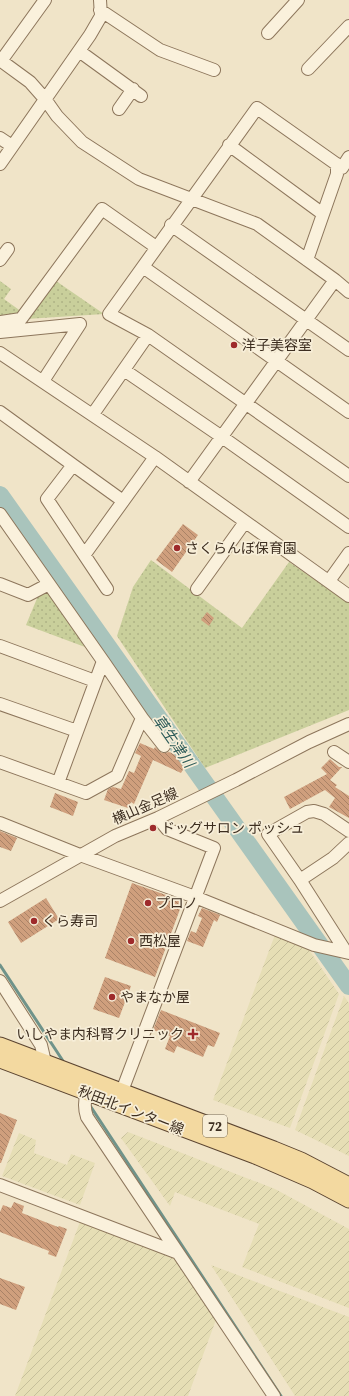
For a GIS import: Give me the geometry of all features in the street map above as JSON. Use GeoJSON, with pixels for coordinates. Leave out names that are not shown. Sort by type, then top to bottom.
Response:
{"type":"FeatureCollection","features":[{"type":"Feature","properties":{"kind":"main road","name":"秋田北インター線"},"geometry":{"type":"LineString","coordinates":[[0,1045],[60,1067],[82,1090],[122,1091],[301,1160],[349,1185]]}},
{"type":"Feature","properties":{"kind":"main road","name":"秋田北インター線"},"geometry":{"type":"LineString","coordinates":[[0,1060],[255,1156],[292,1171],[349,1200]]}},
{"type":"Feature","properties":{"kind":"street"},"geometry":{"type":"LineString","coordinates":[[45,0],[0,60],[30,82],[57,116],[82,142],[139,179],[257,224],[335,280],[349,292]]}},
{"type":"Feature","properties":{"kind":"street"},"geometry":{"type":"LineString","coordinates":[[268,33],[298,0]]}},
{"type":"Feature","properties":{"kind":"street"},"geometry":{"type":"LineString","coordinates":[[0,164],[79,51],[100,16],[100,5]]}},
{"type":"Feature","properties":{"kind":"street"},"geometry":{"type":"LineString","coordinates":[[100,5],[160,50],[214,70]]}},
{"type":"Feature","properties":{"kind":"street"},"geometry":{"type":"LineString","coordinates":[[308,70],[349,26]]}},
{"type":"Feature","properties":{"kind":"street"},"geometry":{"type":"LineString","coordinates":[[79,51],[137,92],[119,109]]}},
{"type":"Feature","properties":{"kind":"street"},"geometry":{"type":"LineString","coordinates":[[349,157],[342,168],[256,108],[171,225],[109,314],[148,335],[349,476]]}},
{"type":"Feature","properties":{"kind":"street"},"geometry":{"type":"LineString","coordinates":[[0,138],[12,146]]}},
{"type":"Feature","properties":{"kind":"street"},"geometry":{"type":"LineString","coordinates":[[229,145],[323,214]]}},
{"type":"Feature","properties":{"kind":"street"},"geometry":{"type":"LineString","coordinates":[[307,260],[337,174],[337,164]]}},
{"type":"Feature","properties":{"kind":"street"},"geometry":{"type":"LineString","coordinates":[[0,322],[22,319],[102,209],[156,247]]}},
{"type":"Feature","properties":{"kind":"street"},"geometry":{"type":"LineString","coordinates":[[171,225],[349,350]]}},
{"type":"Feature","properties":{"kind":"street"},"geometry":{"type":"LineString","coordinates":[[0,260],[8,249]]}},
{"type":"Feature","properties":{"kind":"street"},"geometry":{"type":"LineString","coordinates":[[143,267],[349,412]]}},
{"type":"Feature","properties":{"kind":"street"},"geometry":{"type":"LineString","coordinates":[[189,482],[335,280]]}},
{"type":"Feature","properties":{"kind":"street"},"geometry":{"type":"LineString","coordinates":[[0,332],[80,324],[43,381]]}},
{"type":"Feature","properties":{"kind":"street"},"geometry":{"type":"LineString","coordinates":[[93,414],[148,335]]}},
{"type":"Feature","properties":{"kind":"street"},"geometry":{"type":"LineString","coordinates":[[0,353],[155,457],[349,596]]}},
{"type":"Feature","properties":{"kind":"street"},"geometry":{"type":"LineString","coordinates":[[124,370],[349,527]]}},
{"type":"Feature","properties":{"kind":"street"},"geometry":{"type":"LineString","coordinates":[[0,412],[123,501]]}},
{"type":"Feature","properties":{"kind":"street"},"geometry":{"type":"LineString","coordinates":[[85,554],[155,457]]}},
{"type":"Feature","properties":{"kind":"street"},"geometry":{"type":"LineString","coordinates":[[73,465],[47,499],[85,554],[107,590]]}},
{"type":"Feature","properties":{"kind":"street"},"geometry":{"type":"LineString","coordinates":[[0,514],[142,718],[164,746]]}},
{"type":"Feature","properties":{"kind":"street"},"geometry":{"type":"LineString","coordinates":[[197,589],[245,522]]}},
{"type":"Feature","properties":{"kind":"street"},"geometry":{"type":"LineString","coordinates":[[329,581],[349,552]]}},
{"type":"Feature","properties":{"kind":"street"},"geometry":{"type":"LineString","coordinates":[[0,584],[28,595],[49,584]]}},
{"type":"Feature","properties":{"kind":"street"},"geometry":{"type":"LineString","coordinates":[[0,646],[95,681]]}},
{"type":"Feature","properties":{"kind":"street"},"geometry":{"type":"LineString","coordinates":[[58,783],[103,661]]}},
{"type":"Feature","properties":{"kind":"street"},"geometry":{"type":"LineString","coordinates":[[0,704],[77,731]]}},
{"type":"Feature","properties":{"kind":"street"},"geometry":{"type":"LineString","coordinates":[[0,762],[86,793],[117,776],[142,718]]}},
{"type":"Feature","properties":{"kind":"street","name":"横山金足線"},"geometry":{"type":"LineString","coordinates":[[0,901],[114,836],[158,818],[309,742],[349,724]]}},
{"type":"Feature","properties":{"kind":"street"},"geometry":{"type":"LineString","coordinates":[[334,752],[349,762]]}},
{"type":"Feature","properties":{"kind":"street"},"geometry":{"type":"LineString","coordinates":[[348,953],[268,834],[307,812],[314,811],[324,814],[349,831]]}},
{"type":"Feature","properties":{"kind":"street"},"geometry":{"type":"LineString","coordinates":[[122,1091],[214,848],[167,829],[158,818]]}},
{"type":"Feature","properties":{"kind":"street"},"geometry":{"type":"LineString","coordinates":[[0,823],[80,855],[195,897],[314,945],[348,953]]}},
{"type":"Feature","properties":{"kind":"street"},"geometry":{"type":"LineString","coordinates":[[300,880],[333,858],[349,843]]}},
{"type":"Feature","properties":{"kind":"street"},"geometry":{"type":"LineString","coordinates":[[0,981],[41,1045],[45,1062]]}},
{"type":"Feature","properties":{"kind":"street"},"geometry":{"type":"LineString","coordinates":[[82,1090],[87,1117],[178,1253],[189,1267],[274,1396]]}},
{"type":"Feature","properties":{"kind":"street"},"geometry":{"type":"LineString","coordinates":[[0,1186],[178,1253]]}},
{"type":"Feature","properties":{"kind":"shaded area"},"geometry":{"type":"Polygon","coordinates":[[[276,932],[305,944],[339,994],[290,1128],[213,1100],[276,932]]]}},
{"type":"Feature","properties":{"kind":"shaded area"},"geometry":{"type":"Polygon","coordinates":[[[344,996],[349,1003],[349,1156],[295,1130],[344,996]]]}},
{"type":"Feature","properties":{"kind":"shaded area"},"geometry":{"type":"Polygon","coordinates":[[[128,1132],[275,1189],[349,1229],[349,1308],[242,1267],[259,1224],[175,1192],[170,1206],[121,1138],[128,1132]]]}},
{"type":"Feature","properties":{"kind":"shaded area"},"geometry":{"type":"Polygon","coordinates":[[[19,1133],[36,1140],[34,1153],[67,1165],[71,1154],[95,1163],[80,1205],[2,1176],[19,1133]]]}},
{"type":"Feature","properties":{"kind":"shaded area"},"geometry":{"type":"Polygon","coordinates":[[[81,1219],[171,1254],[217,1317],[188,1396],[15,1396],[81,1219]]]}},
{"type":"Feature","properties":{"kind":"shaded area"},"geometry":{"type":"Polygon","coordinates":[[[211,1265],[349,1317],[349,1396],[295,1396],[211,1265]]]}},
{"type":"Feature","properties":{"kind":"green space"},"geometry":{"type":"Polygon","coordinates":[[[0,281],[11,289],[4,299],[22,312],[18,316],[0,317],[0,281]]]}},
{"type":"Feature","properties":{"kind":"green space"},"geometry":{"type":"Polygon","coordinates":[[[56,281],[104,314],[26,319],[56,281]]]}},
{"type":"Feature","properties":{"kind":"green space"},"geometry":{"type":"Polygon","coordinates":[[[151,560],[242,628],[289,562],[349,603],[349,710],[205,768],[117,636],[133,587],[151,560]]]}},
{"type":"Feature","properties":{"kind":"green space"},"geometry":{"type":"Polygon","coordinates":[[[49,591],[85,647],[26,625],[38,596],[49,591]]]}},
{"type":"Feature","properties":{"kind":"building","name":"さくらんぼ保育園"},"geometry":{"type":"Polygon","coordinates":[[[183,524],[198,535],[172,572],[156,560],[183,524]]]}},
{"type":"Feature","properties":{"kind":"building"},"geometry":{"type":"Polygon","coordinates":[[[207,612],[214,618],[209,626],[201,620],[207,612]]]}},
{"type":"Feature","properties":{"kind":"building"},"geometry":{"type":"Polygon","coordinates":[[[140,743],[154,749],[155,747],[162,753],[169,752],[174,754],[184,768],[181,773],[153,760],[134,804],[131,802],[128,808],[104,800],[108,789],[113,787],[121,789],[129,771],[134,773],[141,756],[135,753],[140,743]]]}},
{"type":"Feature","properties":{"kind":"building"},"geometry":{"type":"Polygon","coordinates":[[[330,759],[339,767],[342,767],[330,780],[337,785],[335,787],[349,796],[349,818],[329,807],[335,798],[325,790],[290,809],[284,797],[327,774],[321,768],[330,759]]]}},
{"type":"Feature","properties":{"kind":"building"},"geometry":{"type":"Polygon","coordinates":[[[55,793],[78,802],[73,816],[50,807],[55,793]]]}},
{"type":"Feature","properties":{"kind":"building"},"geometry":{"type":"Polygon","coordinates":[[[0,831],[17,838],[11,851],[0,847],[0,831]]]}},
{"type":"Feature","properties":{"kind":"building"},"geometry":{"type":"Polygon","coordinates":[[[132,883],[183,901],[155,977],[105,958],[132,883]]]}},
{"type":"Feature","properties":{"kind":"building","name":"くら寿司"},"geometry":{"type":"Polygon","coordinates":[[[46,898],[59,919],[21,943],[8,922],[46,898]]]}},
{"type":"Feature","properties":{"kind":"building"},"geometry":{"type":"Polygon","coordinates":[[[202,908],[220,915],[217,922],[214,920],[203,947],[187,941],[191,931],[196,933],[202,918],[198,916],[202,908]]]}},
{"type":"Feature","properties":{"kind":"building","name":"やまなか屋"},"geometry":{"type":"Polygon","coordinates":[[[105,977],[131,986],[119,1018],[93,1009],[105,977]]]}},
{"type":"Feature","properties":{"kind":"building","name":"いしやま内科腎クリニック"},"geometry":{"type":"Polygon","coordinates":[[[161,1010],[220,1033],[214,1047],[208,1045],[203,1057],[177,1046],[174,1053],[165,1049],[170,1036],[153,1030],[161,1010]]]}},
{"type":"Feature","properties":{"kind":"building"},"geometry":{"type":"Polygon","coordinates":[[[0,1113],[17,1120],[1,1163],[0,1163],[0,1113]]]}},
{"type":"Feature","properties":{"kind":"building"},"geometry":{"type":"Polygon","coordinates":[[[14,1202],[24,1206],[22,1213],[67,1229],[56,1257],[48,1254],[49,1251],[0,1232],[0,1212],[3,1205],[11,1208],[14,1202]]]}},
{"type":"Feature","properties":{"kind":"building"},"geometry":{"type":"Polygon","coordinates":[[[0,1278],[25,1287],[16,1310],[0,1304],[0,1278]]]}},
{"type":"Feature","properties":{"kind":"waterway","name":"草生津川"},"geometry":{"type":"LineString","coordinates":[[0,495],[349,986]]}},
{"type":"Feature","properties":{"kind":"waterway"},"geometry":{"type":"LineString","coordinates":[[0,965],[65,1064]]}},
{"type":"Feature","properties":{"kind":"waterway"},"geometry":{"type":"LineString","coordinates":[[89,1104],[281,1396]]}},
{"type":"Feature","properties":{"kind":"place","name":"洋子美容室"},"geometry":{"type":"Point","coordinates":[234,345]}},
{"type":"Feature","properties":{"kind":"place","name":"さくらんぼ保育園"},"geometry":{"type":"Point","coordinates":[177,548]}},
{"type":"Feature","properties":{"kind":"place","name":"ドッグサロン ポッシュ"},"geometry":{"type":"Point","coordinates":[153,828]}},
{"type":"Feature","properties":{"kind":"place","name":"プロノ"},"geometry":{"type":"Point","coordinates":[148,903]}},
{"type":"Feature","properties":{"kind":"place","name":"くら寿司"},"geometry":{"type":"Point","coordinates":[34,921]}},
{"type":"Feature","properties":{"kind":"place","name":"西松屋"},"geometry":{"type":"Point","coordinates":[131,941]}},
{"type":"Feature","properties":{"kind":"place","name":"やまなか屋"},"geometry":{"type":"Point","coordinates":[112,997]}},
{"type":"Feature","properties":{"kind":"place","name":"いしやま内科腎クリニック"},"geometry":{"type":"Point","coordinates":[193,1034]}}]}
